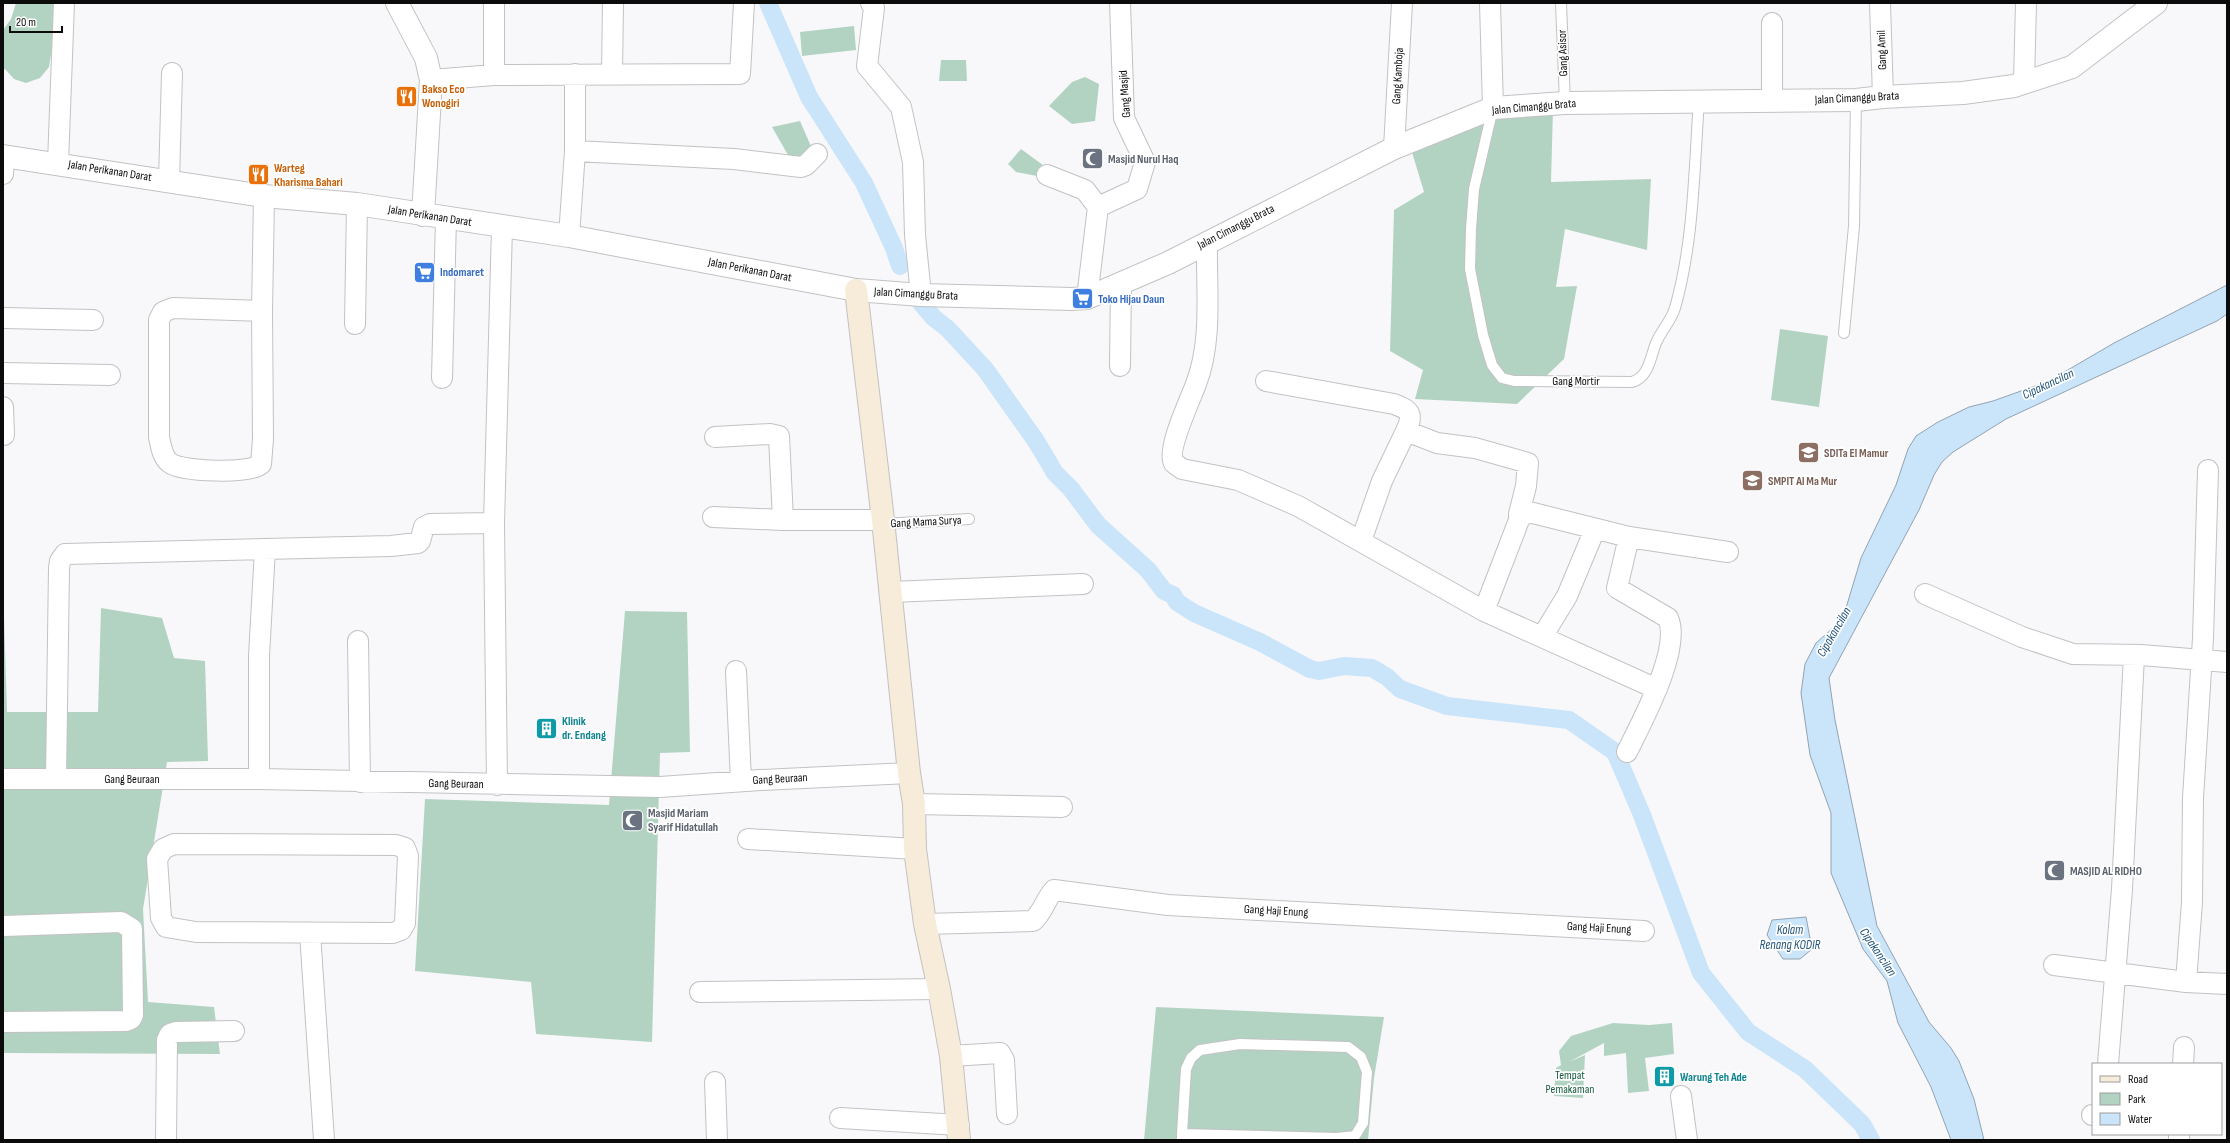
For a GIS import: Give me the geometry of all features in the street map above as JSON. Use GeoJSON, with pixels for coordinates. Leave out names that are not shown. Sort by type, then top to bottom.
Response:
{"type":"FeatureCollection","features":[{"type":"Feature","properties":{"kind":"main road"},"geometry":{"type":"LineString","coordinates":[[856,290],[891,592],[909,773],[914,804],[915,848],[925,924],[951,1056],[955,1109],[959,1132]]}},
{"type":"Feature","properties":{"kind":"street"},"geometry":{"type":"LineString","coordinates":[[58,163],[64,3]]}},
{"type":"Feature","properties":{"kind":"street"},"geometry":{"type":"LineString","coordinates":[[397,3],[426,58],[431,80],[423,215]]}},
{"type":"Feature","properties":{"kind":"street"},"geometry":{"type":"LineString","coordinates":[[494,3],[494,75]]}},
{"type":"Feature","properties":{"kind":"street"},"geometry":{"type":"LineString","coordinates":[[612,73],[613,3]]}},
{"type":"Feature","properties":{"kind":"street"},"geometry":{"type":"LineString","coordinates":[[431,80],[494,75],[612,73],[740,74],[744,3]]}},
{"type":"Feature","properties":{"kind":"street"},"geometry":{"type":"LineString","coordinates":[[871,3],[874,8],[867,66],[901,107],[913,162],[915,235],[921,295]]}},
{"type":"Feature","properties":{"kind":"street","name":"Gang Masjid"},"geometry":{"type":"LineString","coordinates":[[1098,207],[1137,189],[1145,162],[1124,118],[1120,3]]}},
{"type":"Feature","properties":{"kind":"street","name":"Gang Kamboja"},"geometry":{"type":"LineString","coordinates":[[1394,148],[1402,3]]}},
{"type":"Feature","properties":{"kind":"street"},"geometry":{"type":"LineString","coordinates":[[1490,3],[1493,108]]}},
{"type":"Feature","properties":{"kind":"street","name":"Gang Amil"},"geometry":{"type":"LineString","coordinates":[[1880,3],[1883,97]]}},
{"type":"Feature","properties":{"kind":"street"},"geometry":{"type":"LineString","coordinates":[[2024,83],[2026,3]]}},
{"type":"Feature","properties":{"kind":"street","name":"Jalan Cimanggu Brata"},"geometry":{"type":"LineString","coordinates":[[856,290],[921,295],[1087,298],[1168,263],[1394,148],[1493,108],[1565,103],[1699,100],[1856,100],[1883,97],[1963,93],[2024,83],[2072,68],[2156,3]]}},
{"type":"Feature","properties":{"kind":"street"},"geometry":{"type":"LineString","coordinates":[[1772,24],[1772,101]]}},
{"type":"Feature","properties":{"kind":"street"},"geometry":{"type":"LineString","coordinates":[[169,181],[172,73]]}},
{"type":"Feature","properties":{"kind":"street"},"geometry":{"type":"LineString","coordinates":[[569,236],[575,151],[575,74]]}},
{"type":"Feature","properties":{"kind":"street"},"geometry":{"type":"LineString","coordinates":[[575,151],[734,159],[801,167],[806,165],[817,154]]}},
{"type":"Feature","properties":{"kind":"street","name":"Jalan Perikanan Darat"},"geometry":{"type":"LineString","coordinates":[[3,162],[58,163],[264,196],[357,204],[569,236],[856,290]]}},
{"type":"Feature","properties":{"kind":"street"},"geometry":{"type":"LineString","coordinates":[[1047,175],[1085,190],[1098,207],[1087,298]]}},
{"type":"Feature","properties":{"kind":"street"},"geometry":{"type":"LineString","coordinates":[[262,311],[173,308],[163,312],[159,320],[159,437],[162,451],[169,462],[191,469],[251,469],[261,464],[264,439],[262,311],[264,196]]}},
{"type":"Feature","properties":{"kind":"street"},"geometry":{"type":"LineString","coordinates":[[355,324],[357,204]]}},
{"type":"Feature","properties":{"kind":"street"},"geometry":{"type":"LineString","coordinates":[[442,378],[446,218]]}},
{"type":"Feature","properties":{"kind":"street"},"geometry":{"type":"LineString","coordinates":[[497,785],[494,523],[502,227]]}},
{"type":"Feature","properties":{"kind":"street"},"geometry":{"type":"LineString","coordinates":[[1207,242],[1206,325],[1203,362],[1182,418],[1173,456],[1174,463],[1182,469],[1238,480],[1298,506],[1484,611],[1657,689]]}},
{"type":"Feature","properties":{"kind":"street"},"geometry":{"type":"LineString","coordinates":[[1120,366],[1121,283]]}},
{"type":"Feature","properties":{"kind":"street"},"geometry":{"type":"LineString","coordinates":[[3,318],[92,320]]}},
{"type":"Feature","properties":{"kind":"street"},"geometry":{"type":"LineString","coordinates":[[3,373],[110,375]]}},
{"type":"Feature","properties":{"kind":"street"},"geometry":{"type":"LineString","coordinates":[[1266,381],[1387,402],[1405,408],[1410,417],[1406,431],[1382,481],[1361,541]]}},
{"type":"Feature","properties":{"kind":"street"},"geometry":{"type":"LineString","coordinates":[[3,407],[4,435]]}},
{"type":"Feature","properties":{"kind":"street"},"geometry":{"type":"LineString","coordinates":[[1406,431],[1437,443],[1474,448],[1528,463],[1526,486],[1519,514],[1519,520],[1484,611]]}},
{"type":"Feature","properties":{"kind":"street"},"geometry":{"type":"LineString","coordinates":[[715,437],[770,434],[779,436],[783,520]]}},
{"type":"Feature","properties":{"kind":"street"},"geometry":{"type":"LineString","coordinates":[[2186,982],[2192,902],[2193,798],[2201,659],[2208,470]]}},
{"type":"Feature","properties":{"kind":"street"},"geometry":{"type":"LineString","coordinates":[[1519,514],[1533,514],[1629,537],[1728,552]]}},
{"type":"Feature","properties":{"kind":"street"},"geometry":{"type":"LineString","coordinates":[[713,517],[883,522]]}},
{"type":"Feature","properties":{"kind":"street"},"geometry":{"type":"LineString","coordinates":[[56,779],[58,568],[60,561],[65,554],[265,550],[413,544],[420,542],[426,525],[494,523]]}},
{"type":"Feature","properties":{"kind":"street"},"geometry":{"type":"LineString","coordinates":[[1542,637],[1567,596],[1595,529]]}},
{"type":"Feature","properties":{"kind":"street"},"geometry":{"type":"LineString","coordinates":[[1627,752],[1657,689],[1668,650],[1672,626],[1668,618],[1618,588],[1629,537]]}},
{"type":"Feature","properties":{"kind":"street"},"geometry":{"type":"LineString","coordinates":[[259,779],[260,656],[265,550]]}},
{"type":"Feature","properties":{"kind":"street"},"geometry":{"type":"LineString","coordinates":[[891,592],[1083,584]]}},
{"type":"Feature","properties":{"kind":"street"},"geometry":{"type":"LineString","coordinates":[[1925,594],[1985,622],[2059,651],[2073,654],[2201,659],[2227,662]]}},
{"type":"Feature","properties":{"kind":"street"},"geometry":{"type":"LineString","coordinates":[[358,641],[360,782]]}},
{"type":"Feature","properties":{"kind":"street"},"geometry":{"type":"LineString","coordinates":[[2108,1063],[2116,972],[2134,656]]}},
{"type":"Feature","properties":{"kind":"street"},"geometry":{"type":"LineString","coordinates":[[736,671],[741,781]]}},
{"type":"Feature","properties":{"kind":"street","name":"Gang Beuraan"},"geometry":{"type":"LineString","coordinates":[[3,779],[259,779],[497,785],[660,787],[741,781],[909,773]]}},
{"type":"Feature","properties":{"kind":"street"},"geometry":{"type":"LineString","coordinates":[[914,804],[1062,807]]}},
{"type":"Feature","properties":{"kind":"street"},"geometry":{"type":"LineString","coordinates":[[748,839],[915,848]]}},
{"type":"Feature","properties":{"kind":"street"},"geometry":{"type":"LineString","coordinates":[[174,844],[396,844],[405,848],[408,856],[406,914],[401,930],[393,933],[310,933],[196,932],[166,927],[161,918],[157,858],[163,849],[174,844]]}},
{"type":"Feature","properties":{"kind":"street","name":"Gang Haji Enung"},"geometry":{"type":"LineString","coordinates":[[925,924],[1033,921],[1042,913],[1049,896],[1054,890],[1168,905],[1644,931]]}},
{"type":"Feature","properties":{"kind":"street"},"geometry":{"type":"LineString","coordinates":[[3,926],[121,922],[127,925],[132,929],[133,1015],[131,1019],[126,1021],[3,1022]]}},
{"type":"Feature","properties":{"kind":"street"},"geometry":{"type":"LineString","coordinates":[[310,933],[324,1140]]}},
{"type":"Feature","properties":{"kind":"street"},"geometry":{"type":"LineString","coordinates":[[2054,966],[2116,972],[2186,982],[2227,984]]}},
{"type":"Feature","properties":{"kind":"street"},"geometry":{"type":"LineString","coordinates":[[700,992],[939,989]]}},
{"type":"Feature","properties":{"kind":"street"},"geometry":{"type":"LineString","coordinates":[[166,1140],[167,1040],[170,1034],[176,1032],[234,1031]]}},
{"type":"Feature","properties":{"kind":"street"},"geometry":{"type":"LineString","coordinates":[[951,1056],[1000,1053],[1004,1060],[1007,1114]]}},
{"type":"Feature","properties":{"kind":"street"},"geometry":{"type":"LineString","coordinates":[[715,1082],[717,1140]]}},
{"type":"Feature","properties":{"kind":"street"},"geometry":{"type":"LineString","coordinates":[[1681,1096],[1687,1140]]}},
{"type":"Feature","properties":{"kind":"street"},"geometry":{"type":"LineString","coordinates":[[840,1118],[959,1132]]}},
{"type":"Feature","properties":{"kind":"lane","name":"Gang Asisor"},"geometry":{"type":"LineString","coordinates":[[1561,3],[1565,103]]}},
{"type":"Feature","properties":{"kind":"lane","name":"Gang Mortir"},"geometry":{"type":"LineString","coordinates":[[1493,108],[1474,189],[1470,229],[1470,269],[1483,335],[1495,370],[1502,378],[1514,381],[1632,382],[1641,378],[1646,373],[1657,342],[1674,310],[1691,227],[1699,100]]}},
{"type":"Feature","properties":{"kind":"lane"},"geometry":{"type":"LineString","coordinates":[[1844,332],[1854,226],[1856,100]]}},
{"type":"Feature","properties":{"kind":"lane","name":"Gang Mama Surya"},"geometry":{"type":"LineString","coordinates":[[883,522],[969,520]]}},
{"type":"Feature","properties":{"kind":"lane"},"geometry":{"type":"LineString","coordinates":[[1240,1044],[1348,1047],[1361,1057],[1367,1072],[1363,1123],[1355,1136],[1337,1138],[1182,1137],[1186,1069],[1191,1058],[1200,1050],[1240,1044]]}},
{"type":"Feature","properties":{"kind":"green space"},"geometry":{"type":"Polygon","coordinates":[[[16,3],[59,3],[49,67],[40,78],[26,83],[14,79],[5,69],[3,70],[3,30],[11,19],[16,3]]]}},
{"type":"Feature","properties":{"kind":"green space"},"geometry":{"type":"Polygon","coordinates":[[[854,26],[856,50],[802,56],[800,32],[854,26]]]}},
{"type":"Feature","properties":{"kind":"green space"},"geometry":{"type":"Polygon","coordinates":[[[941,60],[966,60],[967,81],[939,81],[941,60]]]}},
{"type":"Feature","properties":{"kind":"green space"},"geometry":{"type":"Polygon","coordinates":[[[1085,77],[1099,84],[1095,121],[1072,124],[1049,106],[1072,82],[1085,77]]]}},
{"type":"Feature","properties":{"kind":"green space"},"geometry":{"type":"Polygon","coordinates":[[[1553,109],[1551,182],[1651,179],[1647,250],[1565,229],[1556,287],[1577,286],[1564,359],[1517,404],[1415,399],[1423,370],[1390,351],[1394,210],[1424,192],[1411,149],[1473,124],[1553,109]]]}},
{"type":"Feature","properties":{"kind":"green space"},"geometry":{"type":"Polygon","coordinates":[[[800,121],[813,151],[792,162],[772,127],[800,121]]]}},
{"type":"Feature","properties":{"kind":"green space"},"geometry":{"type":"Polygon","coordinates":[[[1021,149],[1047,168],[1037,176],[1016,172],[1008,164],[1021,149]]]}},
{"type":"Feature","properties":{"kind":"green space"},"geometry":{"type":"Polygon","coordinates":[[[1780,329],[1828,336],[1819,407],[1771,400],[1780,329]]]}},
{"type":"Feature","properties":{"kind":"green space"},"geometry":{"type":"Polygon","coordinates":[[[3,584],[7,712],[98,712],[101,608],[162,618],[174,658],[205,661],[208,761],[167,762],[143,909],[148,1002],[214,1007],[220,1054],[3,1053],[3,584]]]}},
{"type":"Feature","properties":{"kind":"green space"},"geometry":{"type":"Polygon","coordinates":[[[625,611],[687,612],[690,752],[660,753],[652,1042],[536,1034],[531,982],[415,971],[425,799],[609,805],[625,611]]]}},
{"type":"Feature","properties":{"kind":"green space"},"geometry":{"type":"Polygon","coordinates":[[[1156,1007],[1384,1017],[1374,1078],[1368,1140],[1144,1140],[1156,1007]]]}},
{"type":"Feature","properties":{"kind":"green space","name":"Tempat Pemakaman"},"geometry":{"type":"Polygon","coordinates":[[[1613,1023],[1649,1025],[1672,1023],[1674,1054],[1645,1058],[1649,1091],[1628,1093],[1626,1053],[1604,1056],[1604,1043],[1569,1062],[1585,1055],[1583,1098],[1554,1096],[1556,1068],[1561,1065],[1559,1051],[1571,1036],[1613,1023]]]}},
{"type":"Feature","properties":{"kind":"water","name":"Cipakancilan"},"geometry":{"type":"Polygon","coordinates":[[[2227,285],[2227,314],[2217,321],[2006,419],[1953,452],[1942,462],[1934,475],[1919,510],[1829,678],[1835,720],[1877,926],[1929,1022],[1951,1048],[1959,1061],[1974,1099],[1984,1140],[1951,1140],[1931,1087],[1898,1023],[1887,981],[1863,949],[1831,873],[1831,813],[1810,755],[1801,693],[1805,664],[1816,643],[1834,627],[1846,608],[1861,558],[1896,485],[1908,449],[1916,436],[1938,422],[1969,407],[1993,401],[2049,381],[2114,343],[2227,285]]]}},
{"type":"Feature","properties":{"kind":"water","name":"Kolam Renang KODIR"},"geometry":{"type":"Polygon","coordinates":[[[1806,917],[1812,949],[1800,959],[1783,959],[1767,935],[1772,920],[1806,917]]]}},
{"type":"Feature","properties":{"kind":"waterway"},"geometry":{"type":"LineString","coordinates":[[768,3],[809,97],[864,183],[894,248],[900,266]]}},
{"type":"Feature","properties":{"kind":"waterway"},"geometry":{"type":"LineString","coordinates":[[921,303],[934,318],[948,329],[985,369],[1036,441],[1055,473],[1071,489],[1098,525],[1148,570],[1164,591],[1173,595],[1177,602],[1194,613],[1260,642],[1310,669],[1319,671],[1344,666],[1372,668],[1387,677],[1400,689],[1447,706],[1569,720],[1615,752],[1642,815],[1701,973],[1748,1032],[1805,1069],[1862,1124],[1871,1140]]}},
{"type":"Feature","properties":{"kind":"place","name":"Bakso Eco Wonogiri"},"geometry":{"type":"Point","coordinates":[406,96]}},
{"type":"Feature","properties":{"kind":"place","name":"Masjid Nurul Haq"},"geometry":{"type":"Point","coordinates":[1093,159]}},
{"type":"Feature","properties":{"kind":"place","name":"Warteg Kharisma Bahari"},"geometry":{"type":"Point","coordinates":[258,175]}},
{"type":"Feature","properties":{"kind":"place","name":"Indomaret"},"geometry":{"type":"Point","coordinates":[424,272]}},
{"type":"Feature","properties":{"kind":"place","name":"Toko Hijau Daun"},"geometry":{"type":"Point","coordinates":[1083,299]}},
{"type":"Feature","properties":{"kind":"place","name":"SDITa El Mamur"},"geometry":{"type":"Point","coordinates":[1809,453]}},
{"type":"Feature","properties":{"kind":"place","name":"SMPIT Al Ma Mur"},"geometry":{"type":"Point","coordinates":[1752,481]}},
{"type":"Feature","properties":{"kind":"place","name":"Klinik dr. Endang"},"geometry":{"type":"Point","coordinates":[546,728]}},
{"type":"Feature","properties":{"kind":"place","name":"Masjid Mariam Syarif Hidatullah"},"geometry":{"type":"Point","coordinates":[632,820]}},
{"type":"Feature","properties":{"kind":"place","name":"MASJID AL RIDHO"},"geometry":{"type":"Point","coordinates":[2055,871]}},
{"type":"Feature","properties":{"kind":"place","name":"Warung Teh Ade"},"geometry":{"type":"Point","coordinates":[1665,1077]}}]}
